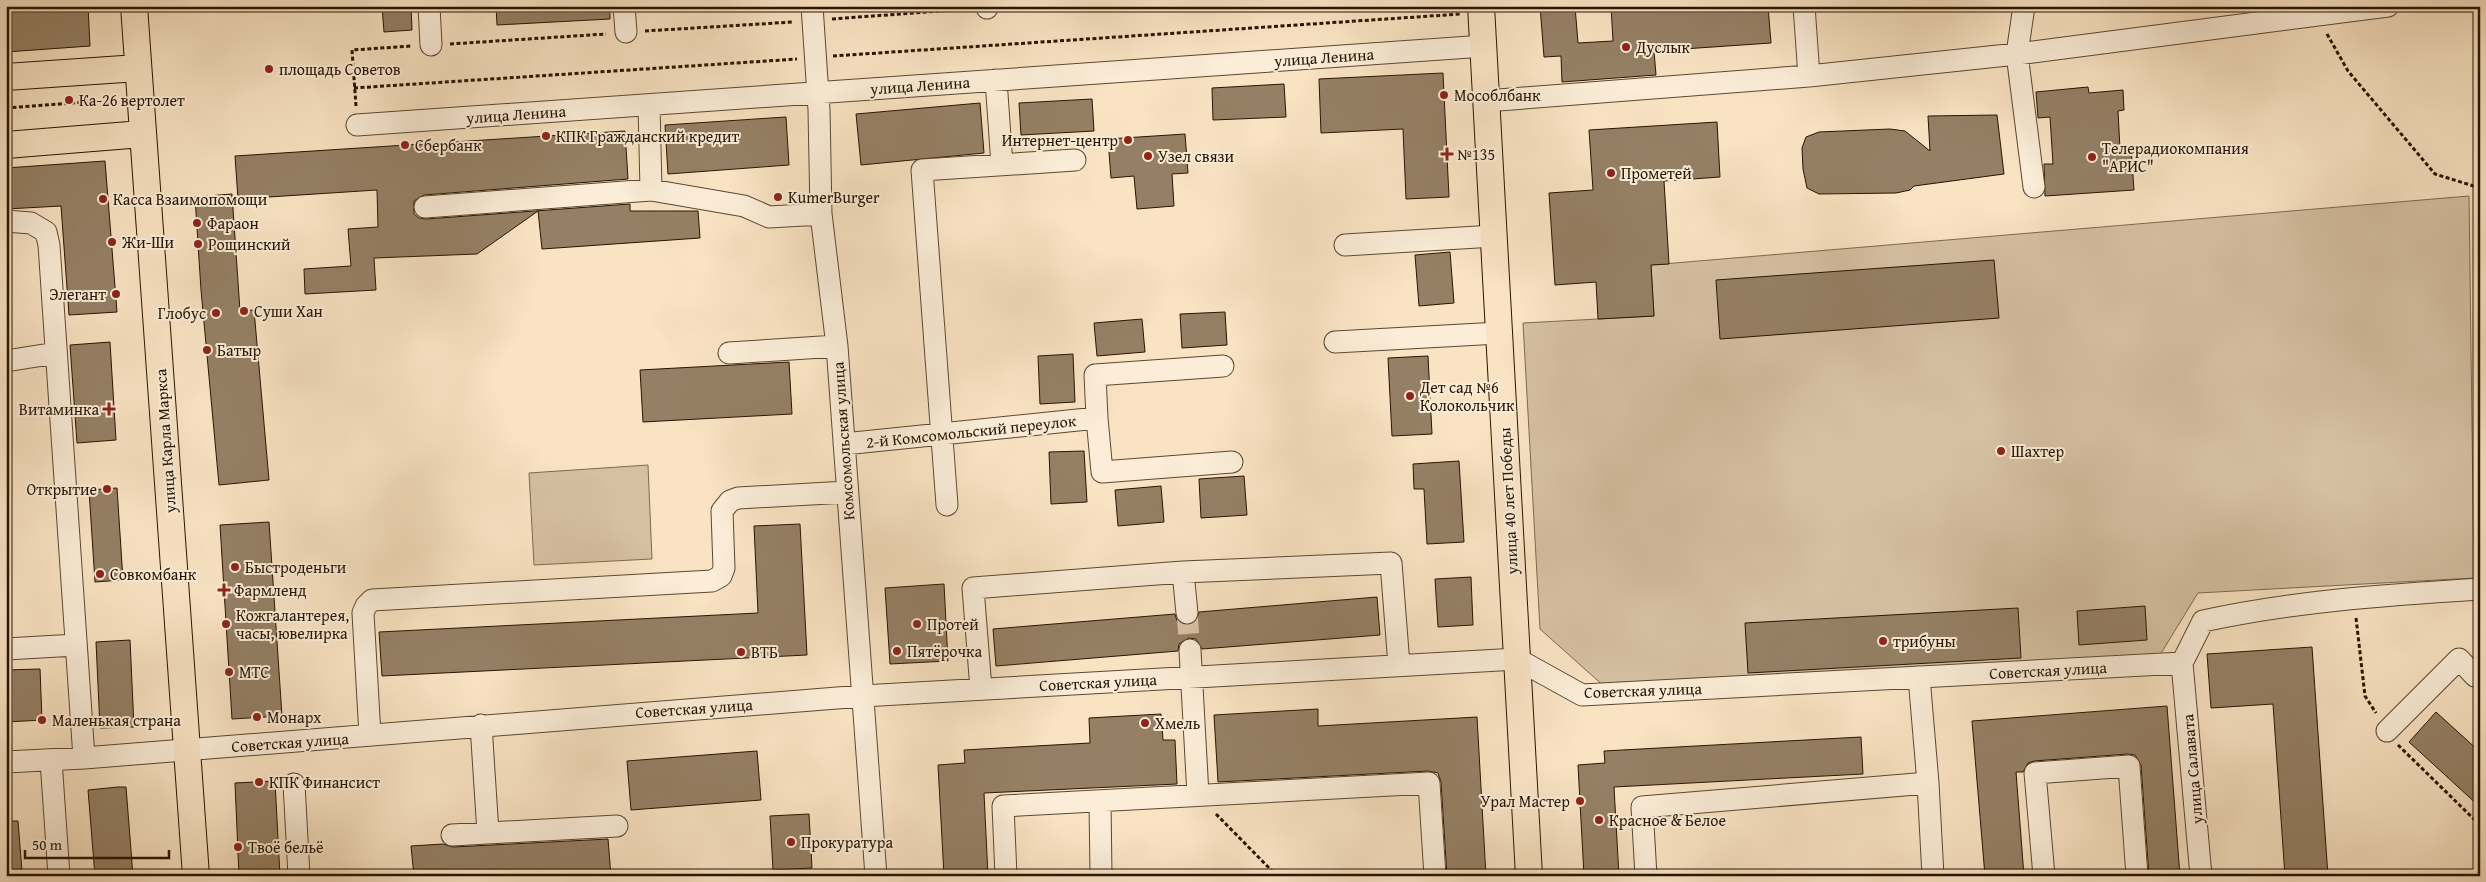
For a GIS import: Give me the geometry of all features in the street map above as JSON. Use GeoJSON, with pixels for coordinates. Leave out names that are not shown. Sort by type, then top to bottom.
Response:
{"type":"FeatureCollection","features":[{"type":"Feature","properties":{"kind":"main road","name":"улица Карла Маркса"},"geometry":{"type":"LineString","coordinates":[[134,6],[196,876]]}},
{"type":"Feature","properties":{"kind":"main road","name":"улица 40 лет Победы"},"geometry":{"type":"LineString","coordinates":[[1481,10],[1530,876]]}},
{"type":"Feature","properties":{"kind":"main road"},"geometry":{"type":"LineString","coordinates":[[6,77],[138,68]]}},
{"type":"Feature","properties":{"kind":"main road"},"geometry":{"type":"LineString","coordinates":[[6,145],[142,134]]}},
{"type":"Feature","properties":{"kind":"street"},"geometry":{"type":"LineString","coordinates":[[429,6],[431,45]]}},
{"type":"Feature","properties":{"kind":"street"},"geometry":{"type":"LineString","coordinates":[[624,6],[626,32]]}},
{"type":"Feature","properties":{"kind":"street"},"geometry":{"type":"LineString","coordinates":[[1804,6],[1808,76]]}},
{"type":"Feature","properties":{"kind":"street"},"geometry":{"type":"LineString","coordinates":[[2024,6],[2017,54],[2034,188]]}},
{"type":"Feature","properties":{"kind":"street"},"geometry":{"type":"LineString","coordinates":[[1486,101],[1808,76],[2017,54],[2388,6]]}},
{"type":"Feature","properties":{"kind":"street","name":"Комсомольская улица"},"geometry":{"type":"LineString","coordinates":[[812,13],[818,92],[821,214],[837,346],[876,876]]}},
{"type":"Feature","properties":{"kind":"street","name":"улица Ленина"},"geometry":{"type":"LineString","coordinates":[[357,125],[650,106],[818,92],[1484,46]]}},
{"type":"Feature","properties":{"kind":"street"},"geometry":{"type":"LineString","coordinates":[[996,80],[1002,165]]}},
{"type":"Feature","properties":{"kind":"street"},"geometry":{"type":"LineString","coordinates":[[650,106],[651,190]]}},
{"type":"Feature","properties":{"kind":"street"},"geometry":{"type":"LineString","coordinates":[[947,505],[922,170],[1075,160]]}},
{"type":"Feature","properties":{"kind":"street"},"geometry":{"type":"LineString","coordinates":[[425,207],[651,190],[744,206],[768,217],[821,214]]}},
{"type":"Feature","properties":{"kind":"street"},"geometry":{"type":"LineString","coordinates":[[6,221],[31,223],[46,232],[49,245],[84,758]]}},
{"type":"Feature","properties":{"kind":"street"},"geometry":{"type":"LineString","coordinates":[[1345,245],[1494,236]]}},
{"type":"Feature","properties":{"kind":"street"},"geometry":{"type":"LineString","coordinates":[[1335,342],[1499,333]]}},
{"type":"Feature","properties":{"kind":"street"},"geometry":{"type":"LineString","coordinates":[[729,354],[837,346]]}},
{"type":"Feature","properties":{"kind":"street"},"geometry":{"type":"LineString","coordinates":[[6,361],[56,353]]}},
{"type":"Feature","properties":{"kind":"street","name":"2-й Комсомольский переулок"},"geometry":{"type":"LineString","coordinates":[[1223,366],[1095,375],[1102,472],[1232,462]]}},
{"type":"Feature","properties":{"kind":"street","name":"2-й Комсомольский переулок"},"geometry":{"type":"LineString","coordinates":[[844,444],[1097,418]]}},
{"type":"Feature","properties":{"kind":"street"},"geometry":{"type":"LineString","coordinates":[[370,735],[364,614],[366,606],[372,600],[712,581],[720,576],[724,568],[722,511],[730,501],[738,498],[847,492]]}},
{"type":"Feature","properties":{"kind":"street"},"geometry":{"type":"LineString","coordinates":[[982,689],[973,588],[1184,572],[1391,563],[1399,665]]}},
{"type":"Feature","properties":{"kind":"street"},"geometry":{"type":"LineString","coordinates":[[1184,572],[1187,613]]}},
{"type":"Feature","properties":{"kind":"street"},"geometry":{"type":"LineString","coordinates":[[2182,663],[2203,621],[2259,608],[2346,597],[2480,589]]}},
{"type":"Feature","properties":{"kind":"street"},"geometry":{"type":"LineString","coordinates":[[6,649],[76,645]]}},
{"type":"Feature","properties":{"kind":"street"},"geometry":{"type":"LineString","coordinates":[[1190,650],[1198,796]]}},
{"type":"Feature","properties":{"kind":"street","name":"Советская улица"},"geometry":{"type":"LineString","coordinates":[[6,762],[188,750],[481,725],[862,696],[1517,659],[1582,695],[2182,663]]}},
{"type":"Feature","properties":{"kind":"street"},"geometry":{"type":"LineString","coordinates":[[2387,731],[2459,659],[2475,676]]}},
{"type":"Feature","properties":{"kind":"street","name":"улица Салавата"},"geometry":{"type":"LineString","coordinates":[[2182,663],[2201,876]]}},
{"type":"Feature","properties":{"kind":"street"},"geometry":{"type":"LineString","coordinates":[[1919,677],[1928,783],[1933,876]]}},
{"type":"Feature","properties":{"kind":"street"},"geometry":{"type":"LineString","coordinates":[[481,725],[488,833]]}},
{"type":"Feature","properties":{"kind":"street"},"geometry":{"type":"LineString","coordinates":[[51,760],[59,876]]}},
{"type":"Feature","properties":{"kind":"street"},"geometry":{"type":"LineString","coordinates":[[2044,876],[2035,772],[2129,766],[2137,876]]}},
{"type":"Feature","properties":{"kind":"street"},"geometry":{"type":"LineString","coordinates":[[1006,876],[1003,806],[1429,783],[1435,876]]}},
{"type":"Feature","properties":{"kind":"street"},"geometry":{"type":"LineString","coordinates":[[1646,876],[1642,807],[1928,783]]}},
{"type":"Feature","properties":{"kind":"street"},"geometry":{"type":"LineString","coordinates":[[294,784],[299,876]]}},
{"type":"Feature","properties":{"kind":"street"},"geometry":{"type":"LineString","coordinates":[[1100,801],[1102,876]]}},
{"type":"Feature","properties":{"kind":"street"},"geometry":{"type":"LineString","coordinates":[[452,835],[617,826]]}},
{"type":"Feature","properties":{"kind":"path"},"geometry":{"type":"LineString","coordinates":[[357,125],[352,50],[626,32],[812,13],[987,7]]}},
{"type":"Feature","properties":{"kind":"path"},"geometry":{"type":"LineString","coordinates":[[354,88],[815,58],[1481,10]]}},
{"type":"Feature","properties":{"kind":"path"},"geometry":{"type":"LineString","coordinates":[[2317,15],[2348,71],[2435,174],[2480,188]]}},
{"type":"Feature","properties":{"kind":"path"},"geometry":{"type":"LineString","coordinates":[[6,108],[100,101]]}},
{"type":"Feature","properties":{"kind":"path"},"geometry":{"type":"LineString","coordinates":[[1198,796],[1277,876]]}},
{"type":"Feature","properties":{"kind":"shaded area","name":"Шахтер"},"geometry":{"type":"Polygon","coordinates":[[[2469,196],[2474,578],[2198,593],[2160,655],[1606,688],[1540,629],[1523,323],[1654,316],[1651,265],[2469,196]]]}},
{"type":"Feature","properties":{"kind":"shaded area"},"geometry":{"type":"Polygon","coordinates":[[[648,465],[652,559],[534,565],[529,473],[648,465]]]}},
{"type":"Feature","properties":{"kind":"building"},"geometry":{"type":"Polygon","coordinates":[[[6,6],[88,6],[90,46],[6,52],[6,6]]]}},
{"type":"Feature","properties":{"kind":"building"},"geometry":{"type":"Polygon","coordinates":[[[382,6],[411,6],[412,30],[384,32],[382,6]]]}},
{"type":"Feature","properties":{"kind":"building"},"geometry":{"type":"Polygon","coordinates":[[[496,6],[610,6],[610,19],[497,25],[496,6]]]}},
{"type":"Feature","properties":{"kind":"building","name":"Дуслык"},"geometry":{"type":"Polygon","coordinates":[[[1540,6],[1575,6],[1578,43],[1613,41],[1611,6],[1768,6],[1771,43],[1654,51],[1656,75],[1562,82],[1561,56],[1544,57],[1540,6]]]}},
{"type":"Feature","properties":{"kind":"building"},"geometry":{"type":"Polygon","coordinates":[[[1443,73],[1449,197],[1406,199],[1403,129],[1321,133],[1319,79],[1443,73]]]}},
{"type":"Feature","properties":{"kind":"building"},"geometry":{"type":"Polygon","coordinates":[[[1284,84],[1286,117],[1213,120],[1212,88],[1284,84]]]}},
{"type":"Feature","properties":{"kind":"building"},"geometry":{"type":"Polygon","coordinates":[[[2088,87],[2089,93],[2123,90],[2124,110],[2118,111],[2120,149],[2131,148],[2134,190],[2045,196],[2044,164],[2053,164],[2050,117],[2038,118],[2036,92],[2088,87]]]}},
{"type":"Feature","properties":{"kind":"building"},"geometry":{"type":"Polygon","coordinates":[[[1092,99],[1094,131],[1021,135],[1019,103],[1092,99]]]}},
{"type":"Feature","properties":{"kind":"building"},"geometry":{"type":"Polygon","coordinates":[[[980,103],[984,153],[861,165],[856,114],[980,103]]]}},
{"type":"Feature","properties":{"kind":"building"},"geometry":{"type":"Polygon","coordinates":[[[1997,115],[2004,174],[1914,186],[1910,190],[1896,193],[1819,194],[1807,188],[1803,169],[1802,148],[1806,137],[1819,132],[1890,129],[1905,131],[1930,151],[1928,116],[1997,115]]]}},
{"type":"Feature","properties":{"kind":"building"},"geometry":{"type":"Polygon","coordinates":[[[786,117],[789,165],[668,174],[665,125],[786,117]]]}},
{"type":"Feature","properties":{"kind":"building"},"geometry":{"type":"Polygon","coordinates":[[[1717,122],[1720,177],[1664,181],[1669,264],[1651,265],[1654,316],[1598,319],[1596,282],[1555,285],[1549,193],[1593,190],[1589,130],[1717,122]]]}},
{"type":"Feature","properties":{"kind":"building"},"geometry":{"type":"Polygon","coordinates":[[[625,131],[628,179],[424,195],[414,201],[414,214],[419,218],[426,219],[630,204],[630,211],[698,211],[700,238],[542,249],[538,211],[477,254],[374,258],[376,290],[305,294],[304,269],[351,266],[348,229],[378,227],[377,190],[238,199],[235,156],[625,131]]]}},
{"type":"Feature","properties":{"kind":"building","name":"Узел связи"},"geometry":{"type":"Polygon","coordinates":[[[1185,134],[1188,173],[1172,174],[1174,206],[1137,209],[1134,176],[1111,178],[1108,139],[1185,134]]]}},
{"type":"Feature","properties":{"kind":"building"},"geometry":{"type":"Polygon","coordinates":[[[105,161],[117,312],[69,315],[61,206],[6,209],[6,168],[105,161]]]}},
{"type":"Feature","properties":{"kind":"building"},"geometry":{"type":"Polygon","coordinates":[[[232,194],[240,311],[254,310],[269,480],[219,485],[201,290],[195,197],[232,194]]]}},
{"type":"Feature","properties":{"kind":"building"},"geometry":{"type":"Polygon","coordinates":[[[1450,252],[1454,303],[1419,306],[1415,255],[1450,252]]]}},
{"type":"Feature","properties":{"kind":"building"},"geometry":{"type":"Polygon","coordinates":[[[1994,260],[1999,318],[1720,339],[1716,280],[1994,260]]]}},
{"type":"Feature","properties":{"kind":"building"},"geometry":{"type":"Polygon","coordinates":[[[1225,312],[1227,345],[1182,348],[1180,314],[1225,312]]]}},
{"type":"Feature","properties":{"kind":"building"},"geometry":{"type":"Polygon","coordinates":[[[1142,319],[1145,352],[1097,356],[1094,323],[1142,319]]]}},
{"type":"Feature","properties":{"kind":"building"},"geometry":{"type":"Polygon","coordinates":[[[110,342],[116,440],[77,443],[70,345],[110,342]]]}},
{"type":"Feature","properties":{"kind":"building"},"geometry":{"type":"Polygon","coordinates":[[[1073,354],[1075,402],[1040,404],[1038,356],[1073,354]]]}},
{"type":"Feature","properties":{"kind":"building","name":"Дет сад №6 Колокольчик"},"geometry":{"type":"Polygon","coordinates":[[[1428,356],[1432,434],[1392,436],[1388,358],[1428,356]]]}},
{"type":"Feature","properties":{"kind":"building"},"geometry":{"type":"Polygon","coordinates":[[[789,362],[792,414],[643,422],[640,370],[789,362]]]}},
{"type":"Feature","properties":{"kind":"building"},"geometry":{"type":"Polygon","coordinates":[[[1084,451],[1087,502],[1051,504],[1049,452],[1084,451]]]}},
{"type":"Feature","properties":{"kind":"building"},"geometry":{"type":"Polygon","coordinates":[[[1459,461],[1464,542],[1427,544],[1424,489],[1414,489],[1413,464],[1459,461]]]}},
{"type":"Feature","properties":{"kind":"building"},"geometry":{"type":"Polygon","coordinates":[[[1244,476],[1247,515],[1201,518],[1199,479],[1244,476]]]}},
{"type":"Feature","properties":{"kind":"building"},"geometry":{"type":"Polygon","coordinates":[[[1161,486],[1164,522],[1118,526],[1115,490],[1161,486]]]}},
{"type":"Feature","properties":{"kind":"building"},"geometry":{"type":"Polygon","coordinates":[[[117,488],[123,580],[95,582],[89,490],[117,488]]]}},
{"type":"Feature","properties":{"kind":"building"},"geometry":{"type":"Polygon","coordinates":[[[269,522],[282,716],[232,719],[220,525],[269,522]]]}},
{"type":"Feature","properties":{"kind":"building"},"geometry":{"type":"Polygon","coordinates":[[[800,524],[807,655],[382,676],[379,632],[758,613],[754,526],[800,524]]]}},
{"type":"Feature","properties":{"kind":"building"},"geometry":{"type":"Polygon","coordinates":[[[1471,577],[1473,625],[1438,627],[1435,579],[1471,577]]]}},
{"type":"Feature","properties":{"kind":"building","name":"Протей"},"geometry":{"type":"Polygon","coordinates":[[[944,584],[948,661],[890,664],[885,588],[944,584]]]}},
{"type":"Feature","properties":{"kind":"building"},"geometry":{"type":"Polygon","coordinates":[[[1377,597],[1380,635],[1202,649],[1196,639],[1189,638],[1179,644],[1178,651],[996,666],[993,629],[1175,614],[1177,621],[1188,625],[1195,623],[1199,612],[1377,597]]]}},
{"type":"Feature","properties":{"kind":"building"},"geometry":{"type":"Polygon","coordinates":[[[2145,606],[2147,640],[2079,645],[2077,611],[2145,606]]]}},
{"type":"Feature","properties":{"kind":"building","name":"трибуны"},"geometry":{"type":"Polygon","coordinates":[[[2018,608],[2021,658],[1748,673],[1745,623],[2018,608]]]}},
{"type":"Feature","properties":{"kind":"building"},"geometry":{"type":"Polygon","coordinates":[[[130,640],[134,727],[100,728],[96,642],[130,640]]]}},
{"type":"Feature","properties":{"kind":"building"},"geometry":{"type":"Polygon","coordinates":[[[2312,647],[2328,876],[2285,876],[2273,704],[2211,708],[2207,654],[2312,647]]]}},
{"type":"Feature","properties":{"kind":"building"},"geometry":{"type":"Polygon","coordinates":[[[40,669],[42,720],[6,722],[6,670],[40,669]]]}},
{"type":"Feature","properties":{"kind":"building"},"geometry":{"type":"Polygon","coordinates":[[[2167,706],[2180,876],[2149,876],[2141,765],[2135,755],[2128,754],[2034,761],[2028,763],[2023,772],[2016,772],[2024,876],[1985,876],[1972,721],[2167,706]]]}},
{"type":"Feature","properties":{"kind":"building"},"geometry":{"type":"Polygon","coordinates":[[[1318,709],[1318,726],[1477,717],[1486,876],[1447,876],[1441,782],[1438,773],[1428,771],[1218,782],[1214,715],[1318,709]]]}},
{"type":"Feature","properties":{"kind":"building"},"geometry":{"type":"Polygon","coordinates":[[[2436,712],[2480,752],[2480,807],[2409,742],[2436,712]]]}},
{"type":"Feature","properties":{"kind":"building"},"geometry":{"type":"Polygon","coordinates":[[[1161,714],[1163,740],[1175,740],[1177,784],[984,793],[988,876],[944,876],[938,765],[965,763],[964,750],[1090,743],[1089,718],[1161,714]]]}},
{"type":"Feature","properties":{"kind":"building","name":"Красное & Белое"},"geometry":{"type":"Polygon","coordinates":[[[1861,737],[1863,774],[1614,787],[1619,876],[1584,876],[1578,765],[1605,763],[1604,751],[1861,737]]]}},
{"type":"Feature","properties":{"kind":"building"},"geometry":{"type":"Polygon","coordinates":[[[757,751],[761,800],[631,810],[627,761],[757,751]]]}},
{"type":"Feature","properties":{"kind":"building"},"geometry":{"type":"Polygon","coordinates":[[[275,781],[280,876],[239,876],[235,783],[275,781]]]}},
{"type":"Feature","properties":{"kind":"building"},"geometry":{"type":"Polygon","coordinates":[[[126,787],[133,876],[95,876],[88,790],[126,787]]]}},
{"type":"Feature","properties":{"kind":"building","name":"Прокуратура"},"geometry":{"type":"Polygon","coordinates":[[[809,814],[812,868],[773,870],[770,816],[809,814]]]}},
{"type":"Feature","properties":{"kind":"building"},"geometry":{"type":"Polygon","coordinates":[[[6,821],[18,821],[22,871],[6,871],[6,821]]]}},
{"type":"Feature","properties":{"kind":"building"},"geometry":{"type":"Polygon","coordinates":[[[608,839],[611,876],[414,876],[411,846],[443,844],[453,847],[608,839]]]}},
{"type":"Feature","properties":{"kind":"tunnel"},"geometry":{"type":"LineString","coordinates":[[1187,613],[1190,650]]}},
{"type":"Feature","properties":{"kind":"place","name":"Дуслык"},"geometry":{"type":"Point","coordinates":[1626,47]}},
{"type":"Feature","properties":{"kind":"place","name":"площадь Советов"},"geometry":{"type":"Point","coordinates":[269,69]}},
{"type":"Feature","properties":{"kind":"place","name":"Мособлбанк"},"geometry":{"type":"Point","coordinates":[1444,95]}},
{"type":"Feature","properties":{"kind":"place","name":"Ка-26 вертолет"},"geometry":{"type":"Point","coordinates":[69,100]}},
{"type":"Feature","properties":{"kind":"place","name":"КПК Гражданский кредит"},"geometry":{"type":"Point","coordinates":[546,136]}},
{"type":"Feature","properties":{"kind":"place","name":"Интернет-центр"},"geometry":{"type":"Point","coordinates":[1128,140]}},
{"type":"Feature","properties":{"kind":"place","name":"Сбербанк"},"geometry":{"type":"Point","coordinates":[405,145]}},
{"type":"Feature","properties":{"kind":"place","name":"№135"},"geometry":{"type":"Point","coordinates":[1447,154]}},
{"type":"Feature","properties":{"kind":"place","name":"Узел связи"},"geometry":{"type":"Point","coordinates":[1148,156]}},
{"type":"Feature","properties":{"kind":"place","name":"Телерадиокомпания \"АРИС\""},"geometry":{"type":"Point","coordinates":[2092,157]}},
{"type":"Feature","properties":{"kind":"place","name":"Прометей"},"geometry":{"type":"Point","coordinates":[1611,173]}},
{"type":"Feature","properties":{"kind":"place","name":"KumerBurger"},"geometry":{"type":"Point","coordinates":[778,197]}},
{"type":"Feature","properties":{"kind":"place","name":"Касса Взаимопомощи"},"geometry":{"type":"Point","coordinates":[103,199]}},
{"type":"Feature","properties":{"kind":"place","name":"Фараон"},"geometry":{"type":"Point","coordinates":[197,223]}},
{"type":"Feature","properties":{"kind":"place","name":"Жи-Ши"},"geometry":{"type":"Point","coordinates":[112,242]}},
{"type":"Feature","properties":{"kind":"place","name":"Рощинский"},"geometry":{"type":"Point","coordinates":[198,244]}},
{"type":"Feature","properties":{"kind":"place","name":"Элегант"},"geometry":{"type":"Point","coordinates":[116,294]}},
{"type":"Feature","properties":{"kind":"place","name":"Суши Хан"},"geometry":{"type":"Point","coordinates":[244,311]}},
{"type":"Feature","properties":{"kind":"place","name":"Глобус"},"geometry":{"type":"Point","coordinates":[216,313]}},
{"type":"Feature","properties":{"kind":"place","name":"Батыр"},"geometry":{"type":"Point","coordinates":[207,350]}},
{"type":"Feature","properties":{"kind":"place","name":"Дет сад №6 Колокольчик"},"geometry":{"type":"Point","coordinates":[1410,396]}},
{"type":"Feature","properties":{"kind":"place","name":"Витаминка"},"geometry":{"type":"Point","coordinates":[109,409]}},
{"type":"Feature","properties":{"kind":"place","name":"Шахтер"},"geometry":{"type":"Point","coordinates":[2001,451]}},
{"type":"Feature","properties":{"kind":"place","name":"Открытие"},"geometry":{"type":"Point","coordinates":[107,489]}},
{"type":"Feature","properties":{"kind":"place","name":"Быстроденьги"},"geometry":{"type":"Point","coordinates":[235,567]}},
{"type":"Feature","properties":{"kind":"place","name":"Совкомбанк"},"geometry":{"type":"Point","coordinates":[100,574]}},
{"type":"Feature","properties":{"kind":"place","name":"Фармленд"},"geometry":{"type":"Point","coordinates":[224,590]}},
{"type":"Feature","properties":{"kind":"place","name":"Кожгалантерея, часы, ювелирка"},"geometry":{"type":"Point","coordinates":[226,624]}},
{"type":"Feature","properties":{"kind":"place","name":"Протей"},"geometry":{"type":"Point","coordinates":[917,624]}},
{"type":"Feature","properties":{"kind":"place","name":"трибуны"},"geometry":{"type":"Point","coordinates":[1883,641]}},
{"type":"Feature","properties":{"kind":"place","name":"Пятёрочка"},"geometry":{"type":"Point","coordinates":[897,651]}},
{"type":"Feature","properties":{"kind":"place","name":"ВТБ"},"geometry":{"type":"Point","coordinates":[741,652]}},
{"type":"Feature","properties":{"kind":"place","name":"МТС"},"geometry":{"type":"Point","coordinates":[229,672]}},
{"type":"Feature","properties":{"kind":"place","name":"Монарх"},"geometry":{"type":"Point","coordinates":[257,717]}},
{"type":"Feature","properties":{"kind":"place","name":"Маленькая страна"},"geometry":{"type":"Point","coordinates":[42,720]}},
{"type":"Feature","properties":{"kind":"place","name":"Хмель"},"geometry":{"type":"Point","coordinates":[1145,723]}},
{"type":"Feature","properties":{"kind":"place","name":"КПК Финансист"},"geometry":{"type":"Point","coordinates":[259,782]}},
{"type":"Feature","properties":{"kind":"place","name":"Урал Мастер"},"geometry":{"type":"Point","coordinates":[1580,801]}},
{"type":"Feature","properties":{"kind":"place","name":"Красное & Белое"},"geometry":{"type":"Point","coordinates":[1599,820]}},
{"type":"Feature","properties":{"kind":"place","name":"Прокуратура"},"geometry":{"type":"Point","coordinates":[791,842]}},
{"type":"Feature","properties":{"kind":"place","name":"Твоё бельё"},"geometry":{"type":"Point","coordinates":[238,847]}}]}
